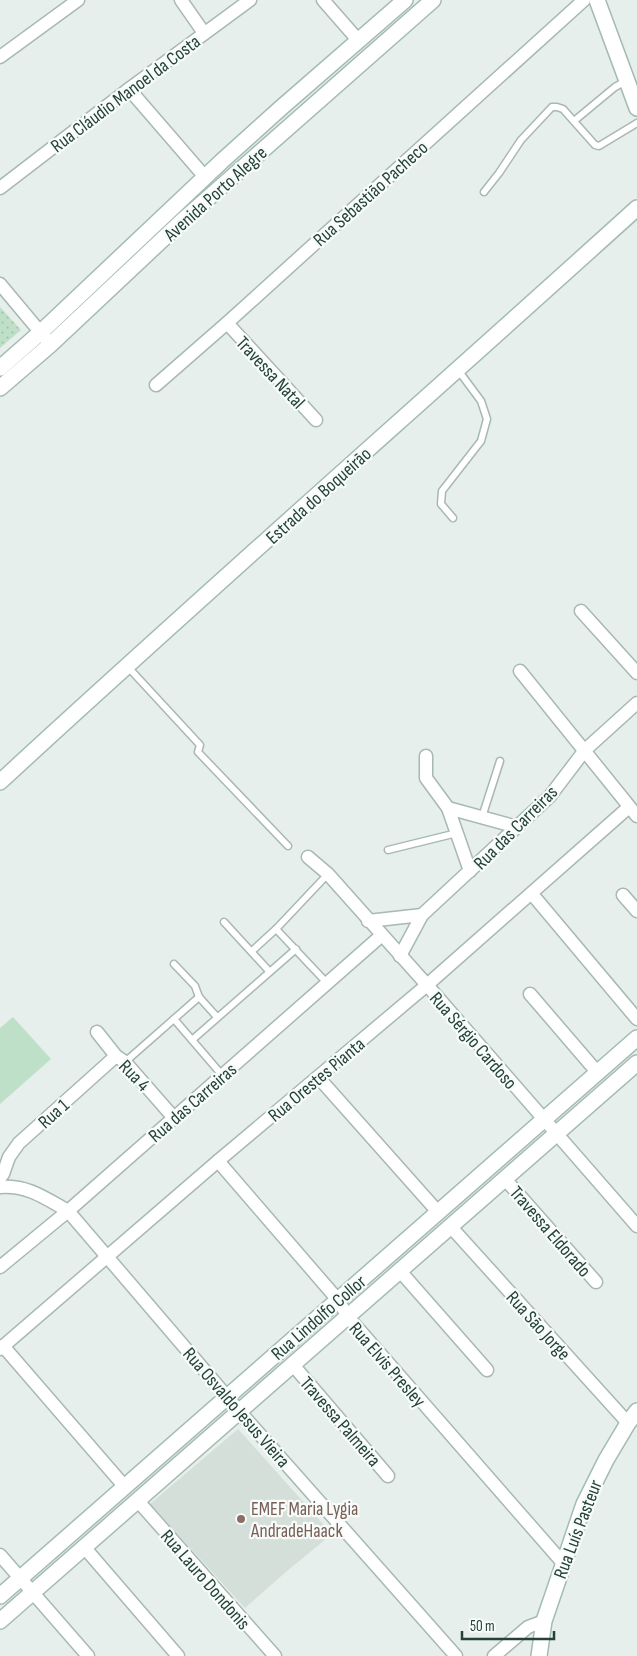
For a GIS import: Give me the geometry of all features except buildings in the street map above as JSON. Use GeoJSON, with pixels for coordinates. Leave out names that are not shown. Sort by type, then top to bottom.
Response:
{"type":"FeatureCollection","features":[{"type":"Feature","properties":{"kind":"street"},"geometry":{"type":"LineString","coordinates":[[0,57],[78,0]]}},
{"type":"Feature","properties":{"kind":"street"},"geometry":{"type":"LineString","coordinates":[[181,0],[204,33]]}},
{"type":"Feature","properties":{"kind":"street","name":"Rua Cláudio Manoel da Costa"},"geometry":{"type":"LineString","coordinates":[[0,188],[129,89],[250,0]]}},
{"type":"Feature","properties":{"kind":"street"},"geometry":{"type":"LineString","coordinates":[[323,0],[358,40]]}},
{"type":"Feature","properties":{"kind":"street","name":"Avenida Porto Alegre"},"geometry":{"type":"LineString","coordinates":[[0,388],[50,345],[181,222],[433,0]]}},
{"type":"Feature","properties":{"kind":"street","name":"Rua Sebastião Pacheco"},"geometry":{"type":"LineString","coordinates":[[156,385],[584,0]]}},
{"type":"Feature","properties":{"kind":"street"},"geometry":{"type":"LineString","coordinates":[[597,0],[637,108]]}},
{"type":"Feature","properties":{"kind":"street"},"geometry":{"type":"LineString","coordinates":[[403,2],[415,17]]}},
{"type":"Feature","properties":{"kind":"street","name":"Avenida Porto Alegre"},"geometry":{"type":"LineString","coordinates":[[0,368],[41,332],[206,176],[403,2]]}},
{"type":"Feature","properties":{"kind":"street"},"geometry":{"type":"LineString","coordinates":[[129,89],[206,176]]}},
{"type":"Feature","properties":{"kind":"street"},"geometry":{"type":"LineString","coordinates":[[282,107],[297,120]]}},
{"type":"Feature","properties":{"kind":"street","name":"Estrada do Boqueirão"},"geometry":{"type":"LineString","coordinates":[[0,782],[126,665],[637,208]]}},
{"type":"Feature","properties":{"kind":"street"},"geometry":{"type":"LineString","coordinates":[[170,209],[181,222]]}},
{"type":"Feature","properties":{"kind":"street"},"geometry":{"type":"LineString","coordinates":[[0,284],[50,345]]}},
{"type":"Feature","properties":{"kind":"street","name":"Travessa Natal"},"geometry":{"type":"LineString","coordinates":[[227,323],[316,420]]}},
{"type":"Feature","properties":{"kind":"street"},"geometry":{"type":"LineString","coordinates":[[580,611],[637,673]]}},
{"type":"Feature","properties":{"kind":"street"},"geometry":{"type":"LineString","coordinates":[[520,671],[633,811]]}},
{"type":"Feature","properties":{"kind":"street","name":"Rua das Carreiras"},"geometry":{"type":"LineString","coordinates":[[400,956],[422,915],[550,796],[585,750],[637,703]]}},
{"type":"Feature","properties":{"kind":"street"},"geometry":{"type":"LineString","coordinates":[[426,756],[426,778],[448,808],[470,871]]}},
{"type":"Feature","properties":{"kind":"street"},"geometry":{"type":"LineString","coordinates":[[448,808],[517,827]]}},
{"type":"Feature","properties":{"kind":"street","name":"Rua Orestes Pianta"},"geometry":{"type":"LineString","coordinates":[[2,1348],[218,1161],[532,894],[633,811]]}},
{"type":"Feature","properties":{"kind":"street","name":"Rua Sérgio Cardoso"},"geometry":{"type":"LineString","coordinates":[[308,857],[328,874],[636,1223]]}},
{"type":"Feature","properties":{"kind":"street"},"geometry":{"type":"LineString","coordinates":[[532,894],[637,1019]]}},
{"type":"Feature","properties":{"kind":"street"},"geometry":{"type":"LineString","coordinates":[[623,895],[637,911]]}},
{"type":"Feature","properties":{"kind":"street"},"geometry":{"type":"LineString","coordinates":[[368,921],[422,915]]}},
{"type":"Feature","properties":{"kind":"street","name":"Rua das Carreiras"},"geometry":{"type":"LineString","coordinates":[[0,1267],[68,1211],[382,935]]}},
{"type":"Feature","properties":{"kind":"street"},"geometry":{"type":"LineString","coordinates":[[530,994],[597,1072]]}},
{"type":"Feature","properties":{"kind":"street","name":"Rua 4"},"geometry":{"type":"LineString","coordinates":[[97,1032],[174,1118]]}},
{"type":"Feature","properties":{"kind":"street","name":"Rua Lindolfo Collor"},"geometry":{"type":"LineString","coordinates":[[0,1596],[637,1038]]}},
{"type":"Feature","properties":{"kind":"street","name":"Rua 1"},"geometry":{"type":"LineString","coordinates":[[0,1178],[9,1158],[19,1143],[120,1059]]}},
{"type":"Feature","properties":{"kind":"street","name":"Rua Lindolfo Collor"},"geometry":{"type":"LineString","coordinates":[[0,1621],[637,1063]]}},
{"type":"Feature","properties":{"kind":"street"},"geometry":{"type":"LineString","coordinates":[[318,1077],[438,1212]]}},
{"type":"Feature","properties":{"kind":"street","name":"Rua Elvis Presley"},"geometry":{"type":"LineString","coordinates":[[218,1161],[338,1300],[348,1317],[563,1563]]}},
{"type":"Feature","properties":{"kind":"street","name":"Travessa Eldorado"},"geometry":{"type":"LineString","coordinates":[[505,1179],[596,1282]]}},
{"type":"Feature","properties":{"kind":"street","name":"Rua Osvaldo Jesus Vieira"},"geometry":{"type":"LineString","coordinates":[[0,1187],[10,1186],[36,1192],[68,1211],[240,1412],[456,1656]]}},
{"type":"Feature","properties":{"kind":"street","name":"Rua São Jorge"},"geometry":{"type":"LineString","coordinates":[[451,1227],[632,1417]]}},
{"type":"Feature","properties":{"kind":"street"},"geometry":{"type":"LineString","coordinates":[[400,1271],[488,1370]]}},
{"type":"Feature","properties":{"kind":"street"},"geometry":{"type":"LineString","coordinates":[[2,1348],[125,1486]]}},
{"type":"Feature","properties":{"kind":"street","name":"Travessa Palmeira"},"geometry":{"type":"LineString","coordinates":[[293,1365],[388,1476]]}},
{"type":"Feature","properties":{"kind":"street","name":"Rua Luís Pasteur"},"geometry":{"type":"LineString","coordinates":[[539,1656],[544,1621],[584,1504],[606,1460],[632,1417]]}},
{"type":"Feature","properties":{"kind":"street","name":"Rua Lauro Dondonis"},"geometry":{"type":"LineString","coordinates":[[138,1501],[275,1656]]}},
{"type":"Feature","properties":{"kind":"street"},"geometry":{"type":"LineString","coordinates":[[84,1547],[178,1656]]}},
{"type":"Feature","properties":{"kind":"street"},"geometry":{"type":"LineString","coordinates":[[0,1555],[88,1656]]}},
{"type":"Feature","properties":{"kind":"street"},"geometry":{"type":"LineString","coordinates":[[494,1656],[528,1627],[544,1621]]}},
{"type":"Feature","properties":{"kind":"lane"},"geometry":{"type":"LineString","coordinates":[[574,121],[614,87],[626,80]]}},
{"type":"Feature","properties":{"kind":"lane"},"geometry":{"type":"LineString","coordinates":[[484,192],[521,140],[552,108],[557,106],[563,109],[595,145],[599,146],[637,123]]}},
{"type":"Feature","properties":{"kind":"lane"},"geometry":{"type":"LineString","coordinates":[[453,518],[441,504],[442,491],[481,440],[487,419],[481,402],[458,370]]}},
{"type":"Feature","properties":{"kind":"lane"},"geometry":{"type":"LineString","coordinates":[[126,665],[200,745],[198,752],[288,846]]}},
{"type":"Feature","properties":{"kind":"lane"},"geometry":{"type":"LineString","coordinates":[[482,817],[500,761]]}},
{"type":"Feature","properties":{"kind":"lane"},"geometry":{"type":"LineString","coordinates":[[388,850],[457,833]]}},
{"type":"Feature","properties":{"kind":"lane"},"geometry":{"type":"LineString","coordinates":[[252,951],[276,930],[328,874]]}},
{"type":"Feature","properties":{"kind":"lane"},"geometry":{"type":"LineString","coordinates":[[224,922],[269,971]]}},
{"type":"Feature","properties":{"kind":"lane"},"geometry":{"type":"LineString","coordinates":[[276,930],[327,983]]}},
{"type":"Feature","properties":{"kind":"lane"},"geometry":{"type":"LineString","coordinates":[[192,1040],[296,949]]}},
{"type":"Feature","properties":{"kind":"lane"},"geometry":{"type":"LineString","coordinates":[[174,964],[195,986],[199,997],[217,1017]]}},
{"type":"Feature","properties":{"kind":"lane"},"geometry":{"type":"LineString","coordinates":[[120,1059],[174,1019],[199,997]]}},
{"type":"Feature","properties":{"kind":"lane"},"geometry":{"type":"LineString","coordinates":[[174,1019],[222,1075]]}},
{"type":"Feature","properties":{"kind":"shaded area","name":"EMEF Maria Lygia AndradeHaack"},"geometry":{"type":"Polygon","coordinates":[[[238,1429],[332,1534],[245,1608],[150,1504],[238,1429]]]}},
{"type":"Feature","properties":{"kind":"green space"},"geometry":{"type":"Polygon","coordinates":[[[0,307],[21,330],[0,348],[0,307]]]}},
{"type":"Feature","properties":{"kind":"green space"},"geometry":{"type":"Polygon","coordinates":[[[13,1017],[51,1059],[0,1104],[0,1028],[13,1017]]]}},
{"type":"Feature","properties":{"kind":"place","name":"EMEF Maria Lygia AndradeHaack"},"geometry":{"type":"Point","coordinates":[241,1519]}}]}
